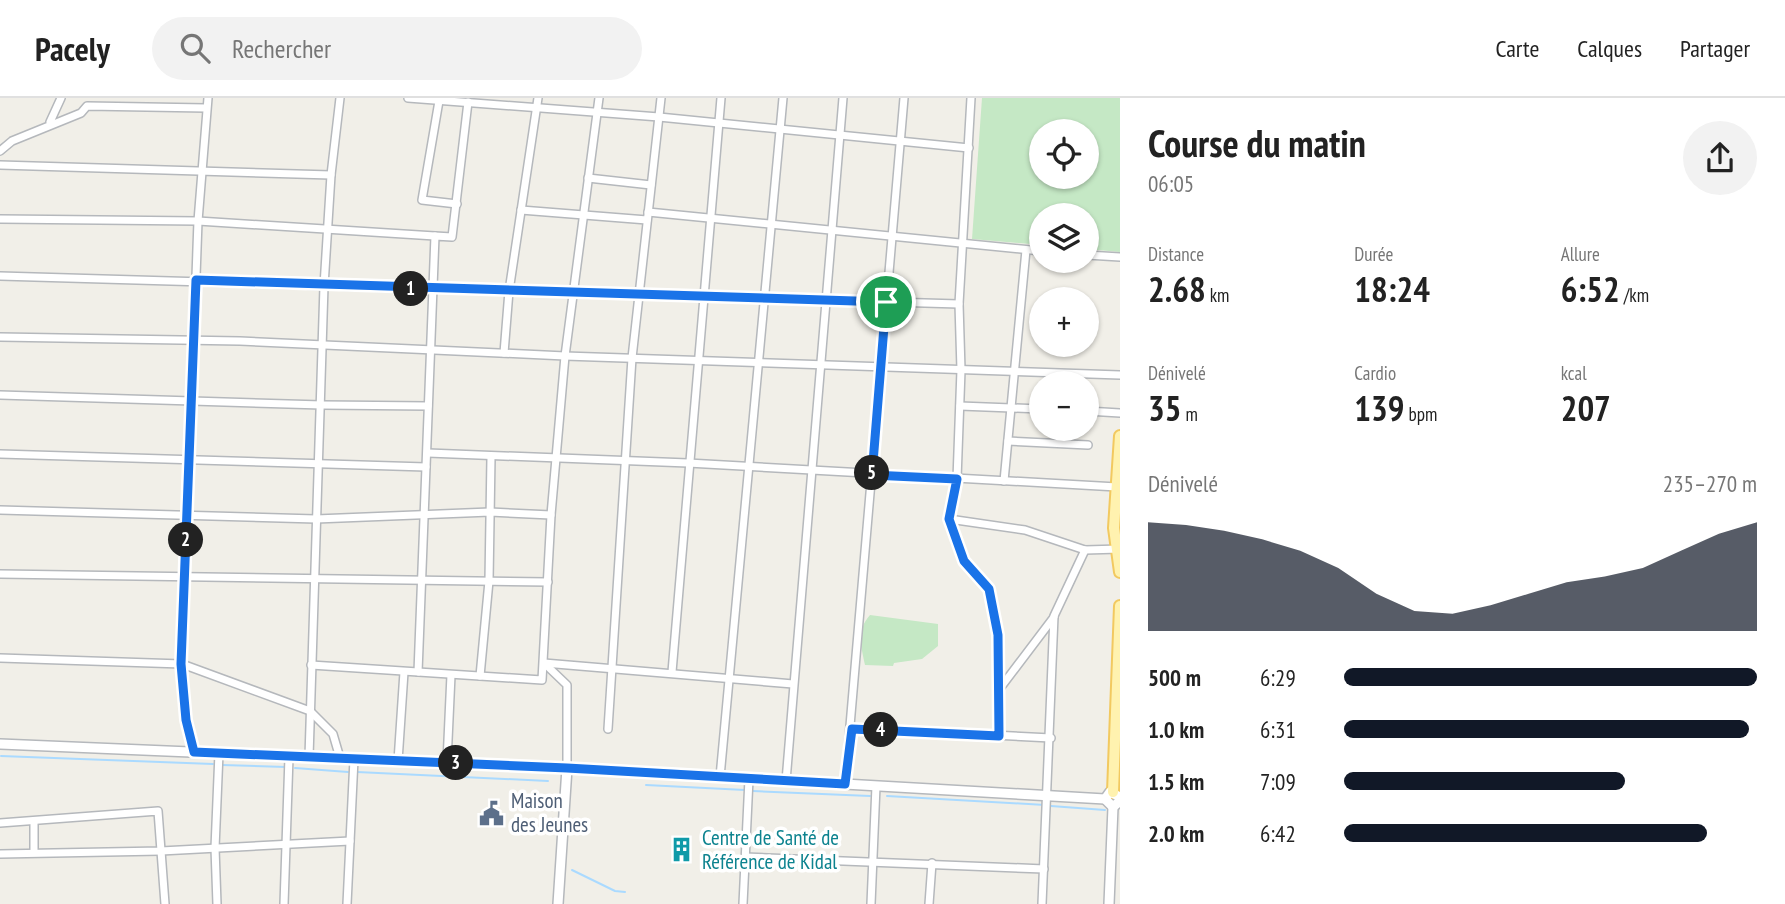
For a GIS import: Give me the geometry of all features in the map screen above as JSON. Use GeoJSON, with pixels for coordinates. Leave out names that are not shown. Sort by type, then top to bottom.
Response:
{"type":"FeatureCollection","features":[{"type":"Feature","properties":{"kind":"main road"},"geometry":{"type":"LineString","coordinates":[[1120,436],[1114,528],[1120,572]]}},
{"type":"Feature","properties":{"kind":"main road"},"geometry":{"type":"LineString","coordinates":[[1114,799],[1120,606]]}},
{"type":"Feature","properties":{"kind":"street"},"geometry":{"type":"LineString","coordinates":[[47,125],[56,114],[61,98]]}},
{"type":"Feature","properties":{"kind":"street"},"geometry":{"type":"LineString","coordinates":[[194,752],[186,720],[181,664],[198,221],[208,98]]}},
{"type":"Feature","properties":{"kind":"street"},"geometry":{"type":"LineString","coordinates":[[309,757],[324,286],[331,175],[340,98]]}},
{"type":"Feature","properties":{"kind":"street"},"geometry":{"type":"LineString","coordinates":[[408,98],[468,103],[538,102],[597,113],[969,148]]}},
{"type":"Feature","properties":{"kind":"street"},"geometry":{"type":"LineString","coordinates":[[311,665],[542,680],[555,460],[571,293],[599,98]]}},
{"type":"Feature","properties":{"kind":"street"},"geometry":{"type":"LineString","coordinates":[[608,729],[632,358],[661,98]]}},
{"type":"Feature","properties":{"kind":"street"},"geometry":{"type":"LineString","coordinates":[[672,671],[721,98]]}},
{"type":"Feature","properties":{"kind":"street"},"geometry":{"type":"LineString","coordinates":[[720,778],[783,98]]}},
{"type":"Feature","properties":{"kind":"street"},"geometry":{"type":"LineString","coordinates":[[786,781],[843,98]]}},
{"type":"Feature","properties":{"kind":"street"},"geometry":{"type":"LineString","coordinates":[[845,784],[852,729],[904,98]]}},
{"type":"Feature","properties":{"kind":"street"},"geometry":{"type":"LineString","coordinates":[[971,98],[959,304],[961,370],[957,479],[949,519],[964,561],[989,589],[998,635],[1001,687],[999,736]]}},
{"type":"Feature","properties":{"kind":"street"},"geometry":{"type":"LineString","coordinates":[[439,101],[422,200],[457,204]]}},
{"type":"Feature","properties":{"kind":"street"},"geometry":{"type":"LineString","coordinates":[[504,353],[509,291],[538,102]]}},
{"type":"Feature","properties":{"kind":"street"},"geometry":{"type":"LineString","coordinates":[[0,219],[198,221],[452,237],[468,103]]}},
{"type":"Feature","properties":{"kind":"street"},"geometry":{"type":"LineString","coordinates":[[0,151],[12,141],[81,113],[87,106],[206,108]]}},
{"type":"Feature","properties":{"kind":"street"},"geometry":{"type":"LineString","coordinates":[[0,166],[201,169],[331,175]]}},
{"type":"Feature","properties":{"kind":"street"},"geometry":{"type":"LineString","coordinates":[[587,178],[651,185]]}},
{"type":"Feature","properties":{"kind":"street"},"geometry":{"type":"LineString","coordinates":[[522,210],[582,216],[710,218],[964,246],[1029,250]]}},
{"type":"Feature","properties":{"kind":"street"},"geometry":{"type":"LineString","coordinates":[[418,672],[435,236]]}},
{"type":"Feature","properties":{"kind":"street"},"geometry":{"type":"LineString","coordinates":[[1004,481],[1026,250]]}},
{"type":"Feature","properties":{"kind":"street"},"geometry":{"type":"LineString","coordinates":[[1099,256],[1120,257]]}},
{"type":"Feature","properties":{"kind":"street"},"geometry":{"type":"LineString","coordinates":[[0,276],[959,304]]}},
{"type":"Feature","properties":{"kind":"street"},"geometry":{"type":"LineString","coordinates":[[0,337],[94,336],[1120,375]]}},
{"type":"Feature","properties":{"kind":"street"},"geometry":{"type":"LineString","coordinates":[[0,394],[322,405],[428,405]]}},
{"type":"Feature","properties":{"kind":"street"},"geometry":{"type":"LineString","coordinates":[[960,406],[1029,409]]}},
{"type":"Feature","properties":{"kind":"street"},"geometry":{"type":"LineString","coordinates":[[1099,412],[1120,413]]}},
{"type":"Feature","properties":{"kind":"street"},"geometry":{"type":"LineString","coordinates":[[1008,441],[1088,445]]}},
{"type":"Feature","properties":{"kind":"street"},"geometry":{"type":"LineString","coordinates":[[428,453],[555,460],[688,463],[749,469],[957,479],[1118,484]]}},
{"type":"Feature","properties":{"kind":"street"},"geometry":{"type":"LineString","coordinates":[[0,454],[426,467]]}},
{"type":"Feature","properties":{"kind":"street"},"geometry":{"type":"LineString","coordinates":[[480,676],[489,581],[491,457]]}},
{"type":"Feature","properties":{"kind":"street"},"geometry":{"type":"LineString","coordinates":[[0,510],[316,519],[490,512],[551,516]]}},
{"type":"Feature","properties":{"kind":"street"},"geometry":{"type":"LineString","coordinates":[[949,519],[1025,530],[1085,550],[1119,550]]}},
{"type":"Feature","properties":{"kind":"street"},"geometry":{"type":"LineString","coordinates":[[1001,687],[1054,616],[1085,550]]}},
{"type":"Feature","properties":{"kind":"street"},"geometry":{"type":"LineString","coordinates":[[0,574],[548,582]]}},
{"type":"Feature","properties":{"kind":"street"},"geometry":{"type":"LineString","coordinates":[[1042,904],[1054,616]]}},
{"type":"Feature","properties":{"kind":"street"},"geometry":{"type":"LineString","coordinates":[[0,658],[181,664],[310,711],[333,734],[340,758]]}},
{"type":"Feature","properties":{"kind":"street"},"geometry":{"type":"LineString","coordinates":[[544,663],[672,671],[793,684]]}},
{"type":"Feature","properties":{"kind":"street"},"geometry":{"type":"LineString","coordinates":[[544,663],[567,685],[567,768],[558,904]]}},
{"type":"Feature","properties":{"kind":"street"},"geometry":{"type":"LineString","coordinates":[[398,761],[404,672]]}},
{"type":"Feature","properties":{"kind":"street"},"geometry":{"type":"LineString","coordinates":[[447,762],[451,675]]}},
{"type":"Feature","properties":{"kind":"street"},"geometry":{"type":"LineString","coordinates":[[852,729],[1051,738]]}},
{"type":"Feature","properties":{"kind":"street"},"geometry":{"type":"LineString","coordinates":[[0,744],[447,762],[1114,799],[1109,904]]}},
{"type":"Feature","properties":{"kind":"street"},"geometry":{"type":"LineString","coordinates":[[217,904],[215,848],[219,753]]}},
{"type":"Feature","properties":{"kind":"street"},"geometry":{"type":"LineString","coordinates":[[284,904],[289,757]]}},
{"type":"Feature","properties":{"kind":"street"},"geometry":{"type":"LineString","coordinates":[[347,904],[354,759]]}},
{"type":"Feature","properties":{"kind":"street"},"geometry":{"type":"LineString","coordinates":[[743,904],[749,779]]}},
{"type":"Feature","properties":{"kind":"street"},"geometry":{"type":"LineString","coordinates":[[870,904],[876,786]]}},
{"type":"Feature","properties":{"kind":"street"},"geometry":{"type":"LineString","coordinates":[[0,823],[158,811],[164,904]]}},
{"type":"Feature","properties":{"kind":"street"},"geometry":{"type":"LineString","coordinates":[[34,821],[34,852]]}},
{"type":"Feature","properties":{"kind":"street"},"geometry":{"type":"LineString","coordinates":[[0,854],[161,851],[350,841]]}},
{"type":"Feature","properties":{"kind":"street"},"geometry":{"type":"LineString","coordinates":[[745,857],[1044,869]]}},
{"type":"Feature","properties":{"kind":"street"},"geometry":{"type":"LineString","coordinates":[[929,904],[932,863]]}},
{"type":"Feature","properties":{"kind":"green space"},"geometry":{"type":"Polygon","coordinates":[[[982,98],[1120,98],[1120,252],[1099,250],[1099,203],[1029,203],[1029,244],[972,239],[982,98]]]}},
{"type":"Feature","properties":{"kind":"green space"},"geometry":{"type":"Polygon","coordinates":[[[870,615],[938,624],[938,646],[922,659],[894,663],[893,666],[865,665],[861,633],[870,615]]]}},
{"type":"Feature","properties":{"kind":"waterway"},"geometry":{"type":"LineString","coordinates":[[1,756],[213,764]]}},
{"type":"Feature","properties":{"kind":"waterway"},"geometry":{"type":"LineString","coordinates":[[222,765],[286,767]]}},
{"type":"Feature","properties":{"kind":"waterway"},"geometry":{"type":"LineString","coordinates":[[295,768],[348,772]]}},
{"type":"Feature","properties":{"kind":"waterway"},"geometry":{"type":"LineString","coordinates":[[357,772],[548,781]]}},
{"type":"Feature","properties":{"kind":"waterway"},"geometry":{"type":"LineString","coordinates":[[646,785],[745,790]]}},
{"type":"Feature","properties":{"kind":"waterway"},"geometry":{"type":"LineString","coordinates":[[753,791],[870,796]]}},
{"type":"Feature","properties":{"kind":"waterway"},"geometry":{"type":"LineString","coordinates":[[887,796],[1045,805]]}},
{"type":"Feature","properties":{"kind":"waterway"},"geometry":{"type":"LineString","coordinates":[[1051,806],[1105,810]]}},
{"type":"Feature","properties":{"kind":"waterway"},"geometry":{"type":"LineString","coordinates":[[572,870],[615,891],[625,892]]}},
{"type":"Feature","properties":{"kind":"place","name":"Maison des Jeunes"},"geometry":{"type":"Point","coordinates":[491,813]}},
{"type":"Feature","properties":{"kind":"place","name":"Centre de Santé de Référence de Kidal"},"geometry":{"type":"Point","coordinates":[682,850]}},
{"type":"Feature","properties":{"kind":"route"},"geometry":{"type":"LineString","coordinates":[[196,280],[432,290],[886,302],[872,475],[957,479],[949,519],[964,561],[989,589],[998,635],[1001,687],[999,736],[852,729],[845,784],[447,762],[194,752],[186,720],[181,664],[196,280]]}}]}
